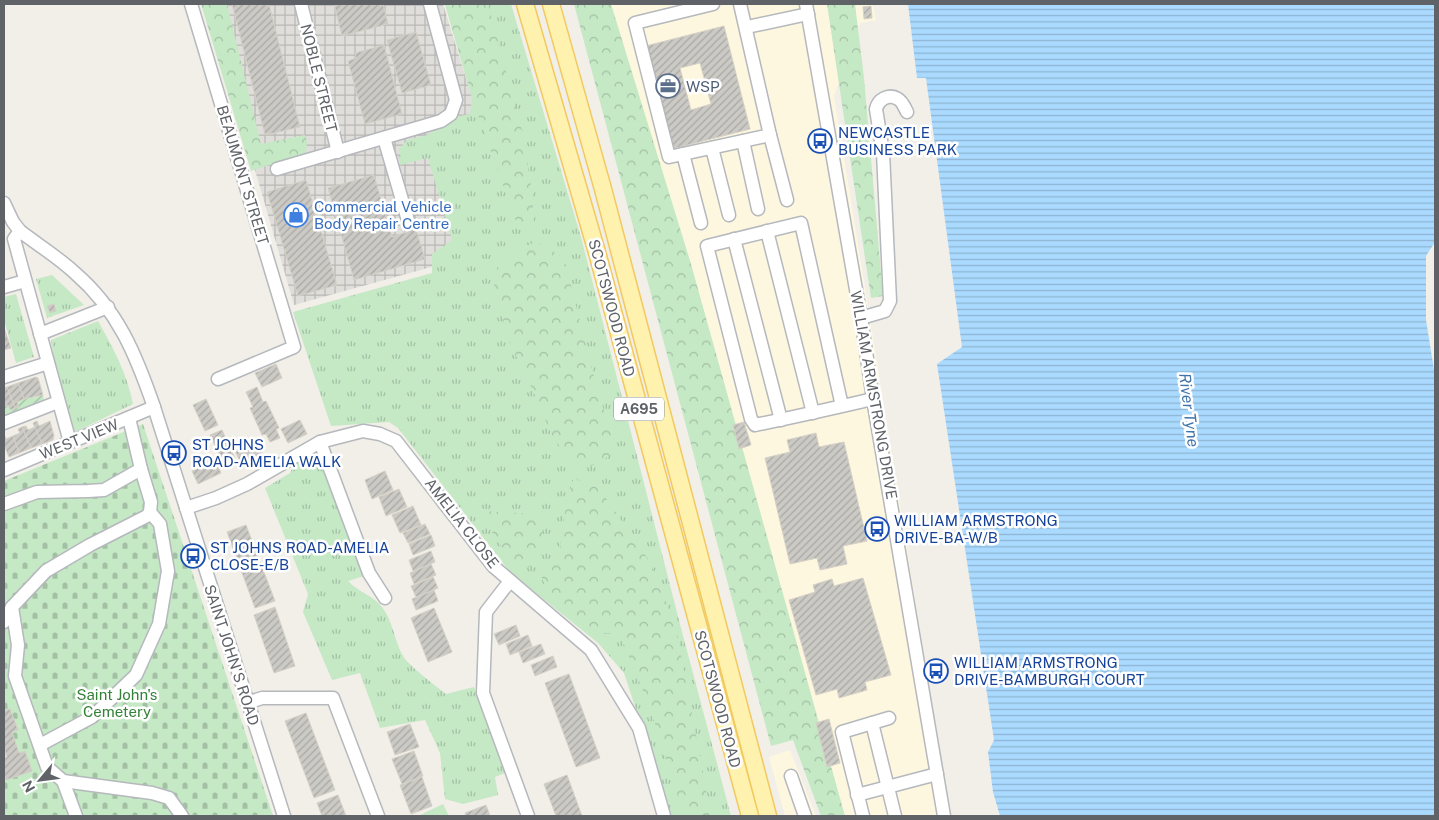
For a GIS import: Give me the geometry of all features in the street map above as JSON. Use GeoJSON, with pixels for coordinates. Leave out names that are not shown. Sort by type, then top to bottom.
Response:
{"type":"FeatureCollection","features":[{"type":"Feature","properties":{"kind":"main road","name":"SCOTSWOOD ROAD"},"geometry":{"type":"LineString","coordinates":[[525,4],[598,256],[750,816]]}},
{"type":"Feature","properties":{"kind":"main road","name":"SCOTSWOOD ROAD"},"geometry":{"type":"LineString","coordinates":[[551,4],[606,199],[768,816]]}},
{"type":"Feature","properties":{"kind":"street","name":"BEAUMONT STREET"},"geometry":{"type":"LineString","coordinates":[[191,4],[294,347],[218,379]]}},
{"type":"Feature","properties":{"kind":"street","name":"NOBLE STREET"},"geometry":{"type":"LineString","coordinates":[[301,4],[338,152]]}},
{"type":"Feature","properties":{"kind":"street"},"geometry":{"type":"LineString","coordinates":[[277,169],[441,121],[450,114],[456,100],[430,4]]}},
{"type":"Feature","properties":{"kind":"street"},"geometry":{"type":"LineString","coordinates":[[713,4],[635,23],[669,157],[770,135]]}},
{"type":"Feature","properties":{"kind":"street"},"geometry":{"type":"LineString","coordinates":[[740,4],[787,200]]}},
{"type":"Feature","properties":{"kind":"street"},"geometry":{"type":"LineString","coordinates":[[747,28],[807,9]]}},
{"type":"Feature","properties":{"kind":"street","name":"WILLIAM ARMSTRONG DRIVE"},"geometry":{"type":"LineString","coordinates":[[807,9],[861,318],[944,816]]}},
{"type":"Feature","properties":{"kind":"street"},"geometry":{"type":"LineString","coordinates":[[861,318],[885,311],[890,301],[883,153],[876,109],[877,104],[880,100],[891,96],[899,99],[907,112]]}},
{"type":"Feature","properties":{"kind":"street"},"geometry":{"type":"LineString","coordinates":[[384,138],[409,224]]}},
{"type":"Feature","properties":{"kind":"street"},"geometry":{"type":"LineString","coordinates":[[743,141],[758,209]]}},
{"type":"Feature","properties":{"kind":"street"},"geometry":{"type":"LineString","coordinates":[[712,148],[729,215]]}},
{"type":"Feature","properties":{"kind":"street"},"geometry":{"type":"LineString","coordinates":[[684,154],[701,222]]}},
{"type":"Feature","properties":{"kind":"street"},"geometry":{"type":"LineString","coordinates":[[4,203],[13,222],[12,237],[70,442]]}},
{"type":"Feature","properties":{"kind":"street"},"geometry":{"type":"LineString","coordinates":[[842,406],[800,223],[706,246],[748,410],[755,425],[813,413],[873,399]]}},
{"type":"Feature","properties":{"kind":"street"},"geometry":{"type":"LineString","coordinates":[[767,231],[813,413]]}},
{"type":"Feature","properties":{"kind":"street","name":"SAINT JOHN'S ROAD"},"geometry":{"type":"LineString","coordinates":[[12,237],[74,272],[108,307],[127,338],[141,369],[154,408],[284,816]]}},
{"type":"Feature","properties":{"kind":"street"},"geometry":{"type":"LineString","coordinates":[[734,239],[780,420]]}},
{"type":"Feature","properties":{"kind":"street"},"geometry":{"type":"LineString","coordinates":[[4,287],[25,281]]}},
{"type":"Feature","properties":{"kind":"street"},"geometry":{"type":"LineString","coordinates":[[40,334],[108,307]]}},
{"type":"Feature","properties":{"kind":"street"},"geometry":{"type":"LineString","coordinates":[[4,377],[48,363]]}},
{"type":"Feature","properties":{"kind":"street"},"geometry":{"type":"LineString","coordinates":[[4,423],[58,402]]}},
{"type":"Feature","properties":{"kind":"street","name":"WEST VIEW"},"geometry":{"type":"LineString","coordinates":[[4,470],[154,408]]}},
{"type":"Feature","properties":{"kind":"street"},"geometry":{"type":"LineString","coordinates":[[4,622],[12,607],[46,571],[90,545],[147,516],[150,512],[151,502],[129,418]]}},
{"type":"Feature","properties":{"kind":"street","name":"AMELIA CLOSE"},"geometry":{"type":"LineString","coordinates":[[186,508],[216,498],[247,484],[320,442],[364,431],[380,434],[396,441],[493,566],[591,650],[639,728],[664,816]]}},
{"type":"Feature","properties":{"kind":"street"},"geometry":{"type":"LineString","coordinates":[[320,442],[369,573],[385,598]]}},
{"type":"Feature","properties":{"kind":"street"},"geometry":{"type":"LineString","coordinates":[[4,504],[37,492],[104,490],[141,469]]}},
{"type":"Feature","properties":{"kind":"street"},"geometry":{"type":"LineString","coordinates":[[40,745],[92,717],[136,674],[159,624],[168,571],[160,524],[150,512]]}},
{"type":"Feature","properties":{"kind":"street"},"geometry":{"type":"LineString","coordinates":[[510,580],[486,612],[483,693],[528,816]]}},
{"type":"Feature","properties":{"kind":"street"},"geometry":{"type":"LineString","coordinates":[[12,607],[18,645],[15,676],[47,767],[63,781],[76,816]]}},
{"type":"Feature","properties":{"kind":"street"},"geometry":{"type":"LineString","coordinates":[[247,703],[262,698],[333,698],[378,816]]}},
{"type":"Feature","properties":{"kind":"street"},"geometry":{"type":"LineString","coordinates":[[863,816],[842,732],[889,718]]}},
{"type":"Feature","properties":{"kind":"street"},"geometry":{"type":"LineString","coordinates":[[872,723],[895,816]]}},
{"type":"Feature","properties":{"kind":"street"},"geometry":{"type":"LineString","coordinates":[[857,795],[937,774]]}},
{"type":"Feature","properties":{"kind":"street"},"geometry":{"type":"LineString","coordinates":[[791,776],[805,816]]}},
{"type":"Feature","properties":{"kind":"street"},"geometry":{"type":"LineString","coordinates":[[63,781],[152,793],[169,798],[182,816]]}},
{"type":"Feature","properties":{"kind":"shaded area"},"geometry":{"type":"Polygon","coordinates":[[[207,4],[443,4],[472,98],[482,253],[294,305],[207,4]]]}},
{"type":"Feature","properties":{"kind":"shaded area"},"geometry":{"type":"Polygon","coordinates":[[[606,4],[873,4],[876,20],[860,23],[834,96],[935,722],[940,816],[838,816],[606,4]]]}},
{"type":"Feature","properties":{"kind":"shaded area"},"geometry":{"type":"Polygon","coordinates":[[[790,750],[816,816],[785,816],[769,757],[790,750]]]}},
{"type":"Feature","properties":{"kind":"green space"},"geometry":{"type":"Polygon","coordinates":[[[201,4],[227,4],[261,144],[305,135],[307,142],[306,153],[251,171],[201,4]]]}},
{"type":"Feature","properties":{"kind":"green space"},"geometry":{"type":"Polygon","coordinates":[[[445,4],[511,4],[581,237],[731,816],[671,816],[624,673],[598,643],[510,572],[398,428],[389,422],[331,426],[293,312],[432,273],[432,254],[452,240],[428,158],[400,165],[399,149],[407,140],[427,135],[460,116],[470,114],[472,98],[445,4]]]}},
{"type":"Feature","properties":{"kind":"green space"},"geometry":{"type":"Polygon","coordinates":[[[445,4],[488,4],[523,134],[532,193],[534,223],[518,227],[472,98],[445,4]]]}},
{"type":"Feature","properties":{"kind":"green space"},"geometry":{"type":"Polygon","coordinates":[[[574,4],[611,4],[691,264],[845,816],[821,816],[793,740],[771,746],[574,4]]]}},
{"type":"Feature","properties":{"kind":"green space"},"geometry":{"type":"Polygon","coordinates":[[[827,4],[855,4],[864,78],[883,296],[871,298],[827,4]]]}},
{"type":"Feature","properties":{"kind":"green space"},"geometry":{"type":"Polygon","coordinates":[[[536,241],[564,258],[598,393],[613,435],[609,456],[591,466],[572,464],[552,436],[506,335],[493,280],[503,259],[536,241]]]}},
{"type":"Feature","properties":{"kind":"green space"},"geometry":{"type":"Polygon","coordinates":[[[52,275],[84,305],[47,318],[36,279],[52,275]]]}},
{"type":"Feature","properties":{"kind":"green space"},"geometry":{"type":"Polygon","coordinates":[[[16,294],[34,357],[16,363],[4,319],[4,297],[16,294]]]}},
{"type":"Feature","properties":{"kind":"green space"},"geometry":{"type":"Polygon","coordinates":[[[98,321],[123,371],[133,404],[75,432],[57,378],[51,340],[98,321]]]}},
{"type":"Feature","properties":{"kind":"green space"},"geometry":{"type":"Polygon","coordinates":[[[43,395],[44,401],[4,416],[4,406],[8,405],[10,410],[17,402],[33,396],[34,398],[43,395]]]}},
{"type":"Feature","properties":{"kind":"green space","name":"Saint John's Cemetery"},"geometry":{"type":"Polygon","coordinates":[[[143,424],[273,816],[4,816],[4,481],[143,424]]]}},
{"type":"Feature","properties":{"kind":"green space"},"geometry":{"type":"Polygon","coordinates":[[[310,457],[318,459],[323,464],[364,576],[348,581],[374,599],[386,612],[403,656],[423,675],[446,694],[474,687],[505,773],[495,777],[498,795],[463,804],[445,799],[440,753],[425,720],[380,728],[360,673],[332,680],[303,612],[308,594],[265,488],[290,473],[295,463],[310,457]]]}},
{"type":"Feature","properties":{"kind":"green space"},"geometry":{"type":"Polygon","coordinates":[[[574,478],[599,488],[650,562],[676,628],[711,816],[685,816],[650,708],[619,632],[591,635],[549,597],[541,575],[559,553],[568,492],[574,478]]]}},
{"type":"Feature","properties":{"kind":"green space"},"geometry":{"type":"Polygon","coordinates":[[[478,511],[542,514],[543,553],[521,575],[478,511]]]}},
{"type":"Feature","properties":{"kind":"green space"},"geometry":{"type":"Polygon","coordinates":[[[443,804],[449,816],[418,816],[443,804]]]}},
{"type":"Feature","properties":{"kind":"water","name":"River Tyne"},"geometry":{"type":"Polygon","coordinates":[[[908,4],[1435,4],[1435,242],[1426,256],[1426,320],[1435,376],[1435,816],[1000,816],[993,792],[988,752],[994,740],[937,364],[962,347],[926,78],[917,78],[908,4]]]}},
{"type":"Feature","properties":{"kind":"building"},"geometry":{"type":"Polygon","coordinates":[[[232,4],[269,4],[300,127],[265,135],[232,4]]]}},
{"type":"Feature","properties":{"kind":"building"},"geometry":{"type":"Polygon","coordinates":[[[334,4],[383,4],[388,24],[342,36],[334,4]]]}},
{"type":"Feature","properties":{"kind":"building"},"geometry":{"type":"Polygon","coordinates":[[[871,6],[872,18],[864,19],[863,7],[871,6]]]}},
{"type":"Feature","properties":{"kind":"building","name":"WSP"},"geometry":{"type":"Polygon","coordinates":[[[724,26],[750,129],[668,150],[642,47],[724,26]],[[700,63],[680,68],[691,110],[711,104],[700,63]]]}},
{"type":"Feature","properties":{"kind":"building"},"geometry":{"type":"Polygon","coordinates":[[[416,32],[431,85],[402,93],[387,40],[416,32]]]}},
{"type":"Feature","properties":{"kind":"building"},"geometry":{"type":"Polygon","coordinates":[[[384,45],[402,114],[365,124],[348,61],[356,58],[355,53],[384,45]]]}},
{"type":"Feature","properties":{"kind":"building"},"geometry":{"type":"Polygon","coordinates":[[[374,175],[392,237],[416,229],[425,259],[354,280],[328,188],[374,175]]]}},
{"type":"Feature","properties":{"kind":"building"},"geometry":{"type":"Polygon","coordinates":[[[306,180],[337,285],[298,296],[267,192],[306,180]]]}},
{"type":"Feature","properties":{"kind":"building"},"geometry":{"type":"Polygon","coordinates":[[[54,304],[56,311],[50,313],[47,306],[54,304]]]}},
{"type":"Feature","properties":{"kind":"building"},"geometry":{"type":"Polygon","coordinates":[[[4,328],[11,348],[4,350],[4,328]]]}},
{"type":"Feature","properties":{"kind":"building"},"geometry":{"type":"Polygon","coordinates":[[[276,364],[282,378],[262,387],[255,373],[276,364]]]}},
{"type":"Feature","properties":{"kind":"building"},"geometry":{"type":"Polygon","coordinates":[[[38,378],[43,395],[24,399],[18,383],[38,378]]]}},
{"type":"Feature","properties":{"kind":"building"},"geometry":{"type":"Polygon","coordinates":[[[18,383],[24,399],[17,402],[19,407],[15,408],[7,387],[18,383]]]}},
{"type":"Feature","properties":{"kind":"building"},"geometry":{"type":"Polygon","coordinates":[[[7,387],[15,408],[10,410],[8,405],[4,406],[4,388],[7,387]]]}},
{"type":"Feature","properties":{"kind":"building"},"geometry":{"type":"Polygon","coordinates":[[[257,387],[263,402],[266,401],[279,428],[276,429],[280,438],[270,442],[266,434],[262,435],[250,408],[253,407],[246,392],[257,387]]]}},
{"type":"Feature","properties":{"kind":"building"},"geometry":{"type":"Polygon","coordinates":[[[206,399],[218,425],[205,431],[193,405],[206,399]]]}},
{"type":"Feature","properties":{"kind":"building"},"geometry":{"type":"Polygon","coordinates":[[[300,420],[307,434],[288,443],[281,429],[300,420]]]}},
{"type":"Feature","properties":{"kind":"building"},"geometry":{"type":"Polygon","coordinates":[[[37,421],[39,426],[50,421],[54,436],[53,440],[42,444],[33,423],[37,421]]]}},
{"type":"Feature","properties":{"kind":"building"},"geometry":{"type":"Polygon","coordinates":[[[744,422],[751,445],[739,449],[733,425],[744,422]]]}},
{"type":"Feature","properties":{"kind":"building"},"geometry":{"type":"Polygon","coordinates":[[[26,426],[28,430],[35,427],[42,444],[31,448],[22,427],[26,426]]]}},
{"type":"Feature","properties":{"kind":"building"},"geometry":{"type":"Polygon","coordinates":[[[22,427],[31,448],[19,453],[13,436],[20,433],[18,429],[22,427]]]}},
{"type":"Feature","properties":{"kind":"building"},"geometry":{"type":"Polygon","coordinates":[[[222,430],[235,458],[223,463],[210,435],[222,430]]]}},
{"type":"Feature","properties":{"kind":"building"},"geometry":{"type":"Polygon","coordinates":[[[816,433],[819,447],[844,442],[867,541],[843,546],[847,564],[820,570],[817,558],[790,564],[765,458],[790,452],[787,440],[816,433]]]}},
{"type":"Feature","properties":{"kind":"building"},"geometry":{"type":"Polygon","coordinates":[[[4,434],[6,439],[13,436],[19,453],[9,457],[4,445],[4,434]]]}},
{"type":"Feature","properties":{"kind":"building"},"geometry":{"type":"Polygon","coordinates":[[[257,441],[262,453],[241,463],[235,451],[257,441]]]}},
{"type":"Feature","properties":{"kind":"building"},"geometry":{"type":"Polygon","coordinates":[[[215,460],[221,473],[198,484],[192,471],[215,460]]]}},
{"type":"Feature","properties":{"kind":"building"},"geometry":{"type":"Polygon","coordinates":[[[385,471],[393,490],[372,499],[365,480],[385,471]]]}},
{"type":"Feature","properties":{"kind":"building"},"geometry":{"type":"Polygon","coordinates":[[[399,489],[407,507],[386,516],[379,497],[399,489]]]}},
{"type":"Feature","properties":{"kind":"building"},"geometry":{"type":"Polygon","coordinates":[[[413,506],[421,525],[400,533],[392,515],[413,506]]]}},
{"type":"Feature","properties":{"kind":"building"},"geometry":{"type":"Polygon","coordinates":[[[425,524],[430,534],[408,543],[403,533],[425,524]]]}},
{"type":"Feature","properties":{"kind":"building"},"geometry":{"type":"Polygon","coordinates":[[[246,525],[275,601],[255,608],[227,532],[246,525]]]}},
{"type":"Feature","properties":{"kind":"building"},"geometry":{"type":"Polygon","coordinates":[[[431,535],[435,546],[413,555],[409,544],[431,535]]]}},
{"type":"Feature","properties":{"kind":"building"},"geometry":{"type":"Polygon","coordinates":[[[431,551],[435,562],[413,571],[409,560],[431,551]]]}},
{"type":"Feature","properties":{"kind":"building"},"geometry":{"type":"Polygon","coordinates":[[[431,564],[436,575],[414,584],[410,573],[431,564]]]}},
{"type":"Feature","properties":{"kind":"building"},"geometry":{"type":"Polygon","coordinates":[[[433,577],[438,588],[416,597],[411,586],[433,577]]]}},
{"type":"Feature","properties":{"kind":"building"},"geometry":{"type":"Polygon","coordinates":[[[863,578],[891,675],[865,682],[867,690],[839,698],[837,689],[816,695],[789,600],[815,592],[813,585],[832,579],[834,586],[863,578]]]}},
{"type":"Feature","properties":{"kind":"building"},"geometry":{"type":"Polygon","coordinates":[[[434,590],[438,601],[416,610],[412,599],[434,590]]]}},
{"type":"Feature","properties":{"kind":"building"},"geometry":{"type":"Polygon","coordinates":[[[275,607],[295,666],[274,673],[254,615],[275,607]]]}},
{"type":"Feature","properties":{"kind":"building"},"geometry":{"type":"Polygon","coordinates":[[[434,608],[452,652],[428,662],[411,618],[434,608]]]}},
{"type":"Feature","properties":{"kind":"building"},"geometry":{"type":"Polygon","coordinates":[[[516,625],[520,636],[499,645],[494,634],[516,625]]]}},
{"type":"Feature","properties":{"kind":"building"},"geometry":{"type":"Polygon","coordinates":[[[528,635],[532,646],[510,655],[506,644],[528,635]]]}},
{"type":"Feature","properties":{"kind":"building"},"geometry":{"type":"Polygon","coordinates":[[[541,644],[545,654],[523,663],[519,652],[541,644]]]}},
{"type":"Feature","properties":{"kind":"building"},"geometry":{"type":"Polygon","coordinates":[[[553,656],[557,667],[535,676],[531,665],[553,656]]]}},
{"type":"Feature","properties":{"kind":"building"},"geometry":{"type":"Polygon","coordinates":[[[569,674],[600,758],[576,767],[545,683],[569,674]]]}},
{"type":"Feature","properties":{"kind":"building"},"geometry":{"type":"Polygon","coordinates":[[[10,709],[18,730],[12,732],[19,753],[25,751],[32,771],[6,780],[4,772],[4,758],[7,757],[4,748],[4,711],[10,709]]]}},
{"type":"Feature","properties":{"kind":"building"},"geometry":{"type":"Polygon","coordinates":[[[306,713],[335,790],[314,798],[285,721],[306,713]]]}},
{"type":"Feature","properties":{"kind":"building"},"geometry":{"type":"Polygon","coordinates":[[[829,719],[840,763],[827,767],[816,723],[829,719]]]}},
{"type":"Feature","properties":{"kind":"building"},"geometry":{"type":"Polygon","coordinates":[[[410,724],[419,747],[395,755],[387,732],[410,724]]]}},
{"type":"Feature","properties":{"kind":"building"},"geometry":{"type":"Polygon","coordinates":[[[414,751],[423,776],[402,784],[392,759],[414,751]]]}},
{"type":"Feature","properties":{"kind":"building"},"geometry":{"type":"Polygon","coordinates":[[[567,775],[582,816],[556,816],[544,784],[567,775]]]}},
{"type":"Feature","properties":{"kind":"building"},"geometry":{"type":"Polygon","coordinates":[[[422,777],[432,806],[411,814],[400,785],[422,777]]]}},
{"type":"Feature","properties":{"kind":"building"},"geometry":{"type":"Polygon","coordinates":[[[338,795],[346,816],[322,816],[317,803],[338,795]]]}},
{"type":"Feature","properties":{"kind":"building"},"geometry":{"type":"Polygon","coordinates":[[[486,805],[490,816],[466,816],[465,813],[486,805]]]}},
{"type":"Feature","properties":{"kind":"place","name":"WSP"},"geometry":{"type":"Point","coordinates":[668,86]}},
{"type":"Feature","properties":{"kind":"place","name":"NEWCASTLE BUSINESS PARK"},"geometry":{"type":"Point","coordinates":[820,141]}},
{"type":"Feature","properties":{"kind":"place","name":"Commercial Vehicle Body Repair Centre"},"geometry":{"type":"Point","coordinates":[296,215]}},
{"type":"Feature","properties":{"kind":"place","name":"ST JOHNS ROAD-AMELIA WALK"},"geometry":{"type":"Point","coordinates":[174,453]}},
{"type":"Feature","properties":{"kind":"place","name":"WILLIAM ARMSTRONG DRIVE-BA-W/B"},"geometry":{"type":"Point","coordinates":[877,529]}},
{"type":"Feature","properties":{"kind":"place","name":"ST JOHNS ROAD-AMELIA CLOSE-E/B"},"geometry":{"type":"Point","coordinates":[193,556]}},
{"type":"Feature","properties":{"kind":"place","name":"WILLIAM ARMSTRONG DRIVE-BAMBURGH COURT"},"geometry":{"type":"Point","coordinates":[936,671]}}]}
